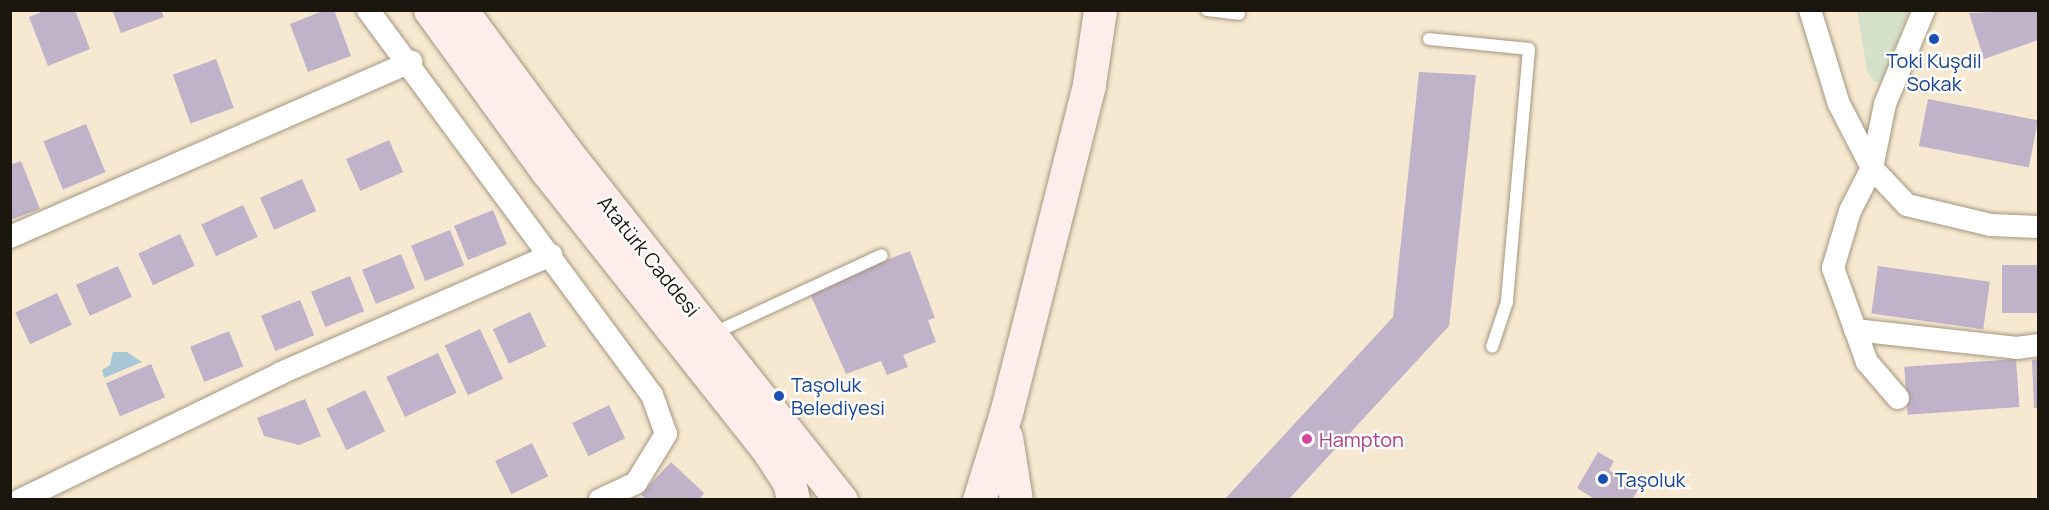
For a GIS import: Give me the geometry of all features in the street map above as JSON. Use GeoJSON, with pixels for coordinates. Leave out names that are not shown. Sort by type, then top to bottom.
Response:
{"type":"FeatureCollection","features":[{"type":"Feature","properties":{"kind":"main road","name":"Atatürk Caddesi"},"geometry":{"type":"LineString","coordinates":[[430,10],[547,171],[766,447],[789,482],[793,500]]}},
{"type":"Feature","properties":{"kind":"main road","name":"Atatürk Caddesi"},"geometry":{"type":"LineString","coordinates":[[461,10],[841,500]]}},
{"type":"Feature","properties":{"kind":"main road"},"geometry":{"type":"LineString","coordinates":[[979,500],[1006,414],[1089,84],[1100,10]]}},
{"type":"Feature","properties":{"kind":"main road"},"geometry":{"type":"LineString","coordinates":[[1006,414],[1005,448],[1016,500]]}},
{"type":"Feature","properties":{"kind":"street"},"geometry":{"type":"LineString","coordinates":[[368,10],[411,62],[652,395],[666,434],[636,483],[600,500]]}},
{"type":"Feature","properties":{"kind":"street"},"geometry":{"type":"LineString","coordinates":[[1810,10],[1839,104],[1872,168],[1907,205],[1990,225],[2038,227]]}},
{"type":"Feature","properties":{"kind":"street"},"geometry":{"type":"LineString","coordinates":[[1898,398],[1867,362],[1833,268],[1850,211],[1872,168],[1885,104],[1924,10]]}},
{"type":"Feature","properties":{"kind":"street"},"geometry":{"type":"LineString","coordinates":[[10,237],[411,62]]}},
{"type":"Feature","properties":{"kind":"street"},"geometry":{"type":"LineString","coordinates":[[20,500],[281,373],[551,255]]}},
{"type":"Feature","properties":{"kind":"street"},"geometry":{"type":"LineString","coordinates":[[1856,330],[2017,348],[2038,345]]}},
{"type":"Feature","properties":{"kind":"lane"},"geometry":{"type":"LineString","coordinates":[[1207,10],[1239,14]]}},
{"type":"Feature","properties":{"kind":"lane"},"geometry":{"type":"LineString","coordinates":[[1429,39],[1529,49],[1507,302],[1491,347]]}},
{"type":"Feature","properties":{"kind":"lane"},"geometry":{"type":"LineString","coordinates":[[711,334],[882,255]]}},
{"type":"Feature","properties":{"kind":"green space"},"geometry":{"type":"Polygon","coordinates":[[[1857,11],[1909,11],[1882,81],[1874,82],[1867,71],[1857,11]]]}},
{"type":"Feature","properties":{"kind":"water"},"geometry":{"type":"Polygon","coordinates":[[[113,352],[127,352],[142,362],[104,378],[102,370],[110,365],[113,352]]]}},
{"type":"Feature","properties":{"kind":"building"},"geometry":{"type":"Polygon","coordinates":[[[47,10],[75,10],[90,49],[48,66],[29,17],[47,10]]]}},
{"type":"Feature","properties":{"kind":"building"},"geometry":{"type":"Polygon","coordinates":[[[112,10],[161,10],[164,17],[121,33],[112,10]]]}},
{"type":"Feature","properties":{"kind":"building"},"geometry":{"type":"Polygon","coordinates":[[[325,10],[334,10],[351,56],[308,72],[290,24],[325,10]]]}},
{"type":"Feature","properties":{"kind":"building"},"geometry":{"type":"Polygon","coordinates":[[[2038,10],[2038,40],[1984,59],[1969,13],[2038,10]]]}},
{"type":"Feature","properties":{"kind":"building"},"geometry":{"type":"Polygon","coordinates":[[[216,59],[234,108],[191,124],[173,75],[216,59]]]}},
{"type":"Feature","properties":{"kind":"building"},"geometry":{"type":"Polygon","coordinates":[[[1419,72],[1476,75],[1449,326],[1288,500],[1224,500],[1393,317],[1419,72]]]}},
{"type":"Feature","properties":{"kind":"building"},"geometry":{"type":"Polygon","coordinates":[[[1928,99],[2038,120],[2029,167],[1919,146],[1928,99]]]}},
{"type":"Feature","properties":{"kind":"building"},"geometry":{"type":"Polygon","coordinates":[[[86,124],[105,172],[63,189],[43,141],[86,124]]]}},
{"type":"Feature","properties":{"kind":"building"},"geometry":{"type":"Polygon","coordinates":[[[389,140],[403,172],[360,191],[346,159],[389,140]]]}},
{"type":"Feature","properties":{"kind":"building"},"geometry":{"type":"Polygon","coordinates":[[[21,161],[40,209],[10,220],[10,165],[21,161]]]}},
{"type":"Feature","properties":{"kind":"building"},"geometry":{"type":"Polygon","coordinates":[[[302,179],[316,211],[274,230],[260,198],[302,179]]]}},
{"type":"Feature","properties":{"kind":"building"},"geometry":{"type":"Polygon","coordinates":[[[243,205],[258,237],[216,256],[201,224],[243,205]]]}},
{"type":"Feature","properties":{"kind":"building"},"geometry":{"type":"Polygon","coordinates":[[[493,210],[507,244],[468,260],[454,226],[493,210]]]}},
{"type":"Feature","properties":{"kind":"building"},"geometry":{"type":"Polygon","coordinates":[[[450,230],[464,265],[425,281],[411,246],[450,230]]]}},
{"type":"Feature","properties":{"kind":"building"},"geometry":{"type":"Polygon","coordinates":[[[180,234],[195,266],[153,285],[138,253],[180,234]]]}},
{"type":"Feature","properties":{"kind":"building"},"geometry":{"type":"Polygon","coordinates":[[[910,251],[935,318],[928,320],[936,342],[903,355],[908,367],[887,375],[881,361],[846,374],[808,289],[910,251]]]}},
{"type":"Feature","properties":{"kind":"building"},"geometry":{"type":"Polygon","coordinates":[[[401,254],[415,288],[376,304],[362,270],[401,254]]]}},
{"type":"Feature","properties":{"kind":"building"},"geometry":{"type":"Polygon","coordinates":[[[2002,265],[2038,265],[2038,313],[2002,313],[2002,265]]]}},
{"type":"Feature","properties":{"kind":"building"},"geometry":{"type":"Polygon","coordinates":[[[118,266],[132,297],[90,316],[76,285],[118,266]]]}},
{"type":"Feature","properties":{"kind":"building"},"geometry":{"type":"Polygon","coordinates":[[[1878,266],[1990,282],[1983,329],[1871,314],[1878,266]]]}},
{"type":"Feature","properties":{"kind":"building"},"geometry":{"type":"Polygon","coordinates":[[[350,276],[364,311],[325,327],[311,292],[350,276]]]}},
{"type":"Feature","properties":{"kind":"building"},"geometry":{"type":"Polygon","coordinates":[[[57,293],[72,325],[30,344],[15,312],[57,293]]]}},
{"type":"Feature","properties":{"kind":"building"},"geometry":{"type":"Polygon","coordinates":[[[300,300],[314,335],[275,351],[261,316],[300,300]]]}},
{"type":"Feature","properties":{"kind":"building"},"geometry":{"type":"Polygon","coordinates":[[[530,312],[546,346],[509,364],[493,329],[530,312]]]}},
{"type":"Feature","properties":{"kind":"building"},"geometry":{"type":"Polygon","coordinates":[[[480,329],[503,379],[468,395],[445,345],[480,329]]]}},
{"type":"Feature","properties":{"kind":"building"},"geometry":{"type":"Polygon","coordinates":[[[229,331],[243,366],[204,382],[190,347],[229,331]]]}},
{"type":"Feature","properties":{"kind":"building"},"geometry":{"type":"Polygon","coordinates":[[[438,353],[457,393],[405,417],[386,377],[438,353]]]}},
{"type":"Feature","properties":{"kind":"building"},"geometry":{"type":"Polygon","coordinates":[[[2016,359],[2019,407],[1908,415],[1904,367],[2016,359]]]}},
{"type":"Feature","properties":{"kind":"building"},"geometry":{"type":"Polygon","coordinates":[[[2038,359],[2038,408],[2034,408],[2032,360],[2038,359]]]}},
{"type":"Feature","properties":{"kind":"building"},"geometry":{"type":"Polygon","coordinates":[[[151,364],[165,397],[120,416],[106,383],[151,364]]]}},
{"type":"Feature","properties":{"kind":"building"},"geometry":{"type":"Polygon","coordinates":[[[365,390],[385,431],[347,450],[326,409],[365,390]]]}},
{"type":"Feature","properties":{"kind":"building"},"geometry":{"type":"Polygon","coordinates":[[[305,399],[321,436],[299,445],[264,436],[257,418],[305,399]]]}},
{"type":"Feature","properties":{"kind":"building"},"geometry":{"type":"Polygon","coordinates":[[[609,405],[625,438],[588,456],[572,423],[609,405]]]}},
{"type":"Feature","properties":{"kind":"building"},"geometry":{"type":"Polygon","coordinates":[[[532,443],[548,476],[511,494],[495,461],[532,443]]]}},
{"type":"Feature","properties":{"kind":"building","name":"Taşoluk"},"geometry":{"type":"Polygon","coordinates":[[[1598,452],[1614,461],[1609,470],[1639,488],[1632,500],[1596,500],[1577,488],[1598,452]]]}},
{"type":"Feature","properties":{"kind":"building"},"geometry":{"type":"Polygon","coordinates":[[[671,462],[704,493],[699,500],[646,500],[641,494],[671,462]]]}},
{"type":"Feature","properties":{"kind":"place","name":"Toki Kuşdil Sokak"},"geometry":{"type":"Point","coordinates":[1934,39]}},
{"type":"Feature","properties":{"kind":"place","name":"Taşoluk Belediyesi"},"geometry":{"type":"Point","coordinates":[779,396]}},
{"type":"Feature","properties":{"kind":"place","name":"Hampton"},"geometry":{"type":"Point","coordinates":[1307,439]}},
{"type":"Feature","properties":{"kind":"place","name":"Taşoluk"},"geometry":{"type":"Point","coordinates":[1603,479]}}]}
